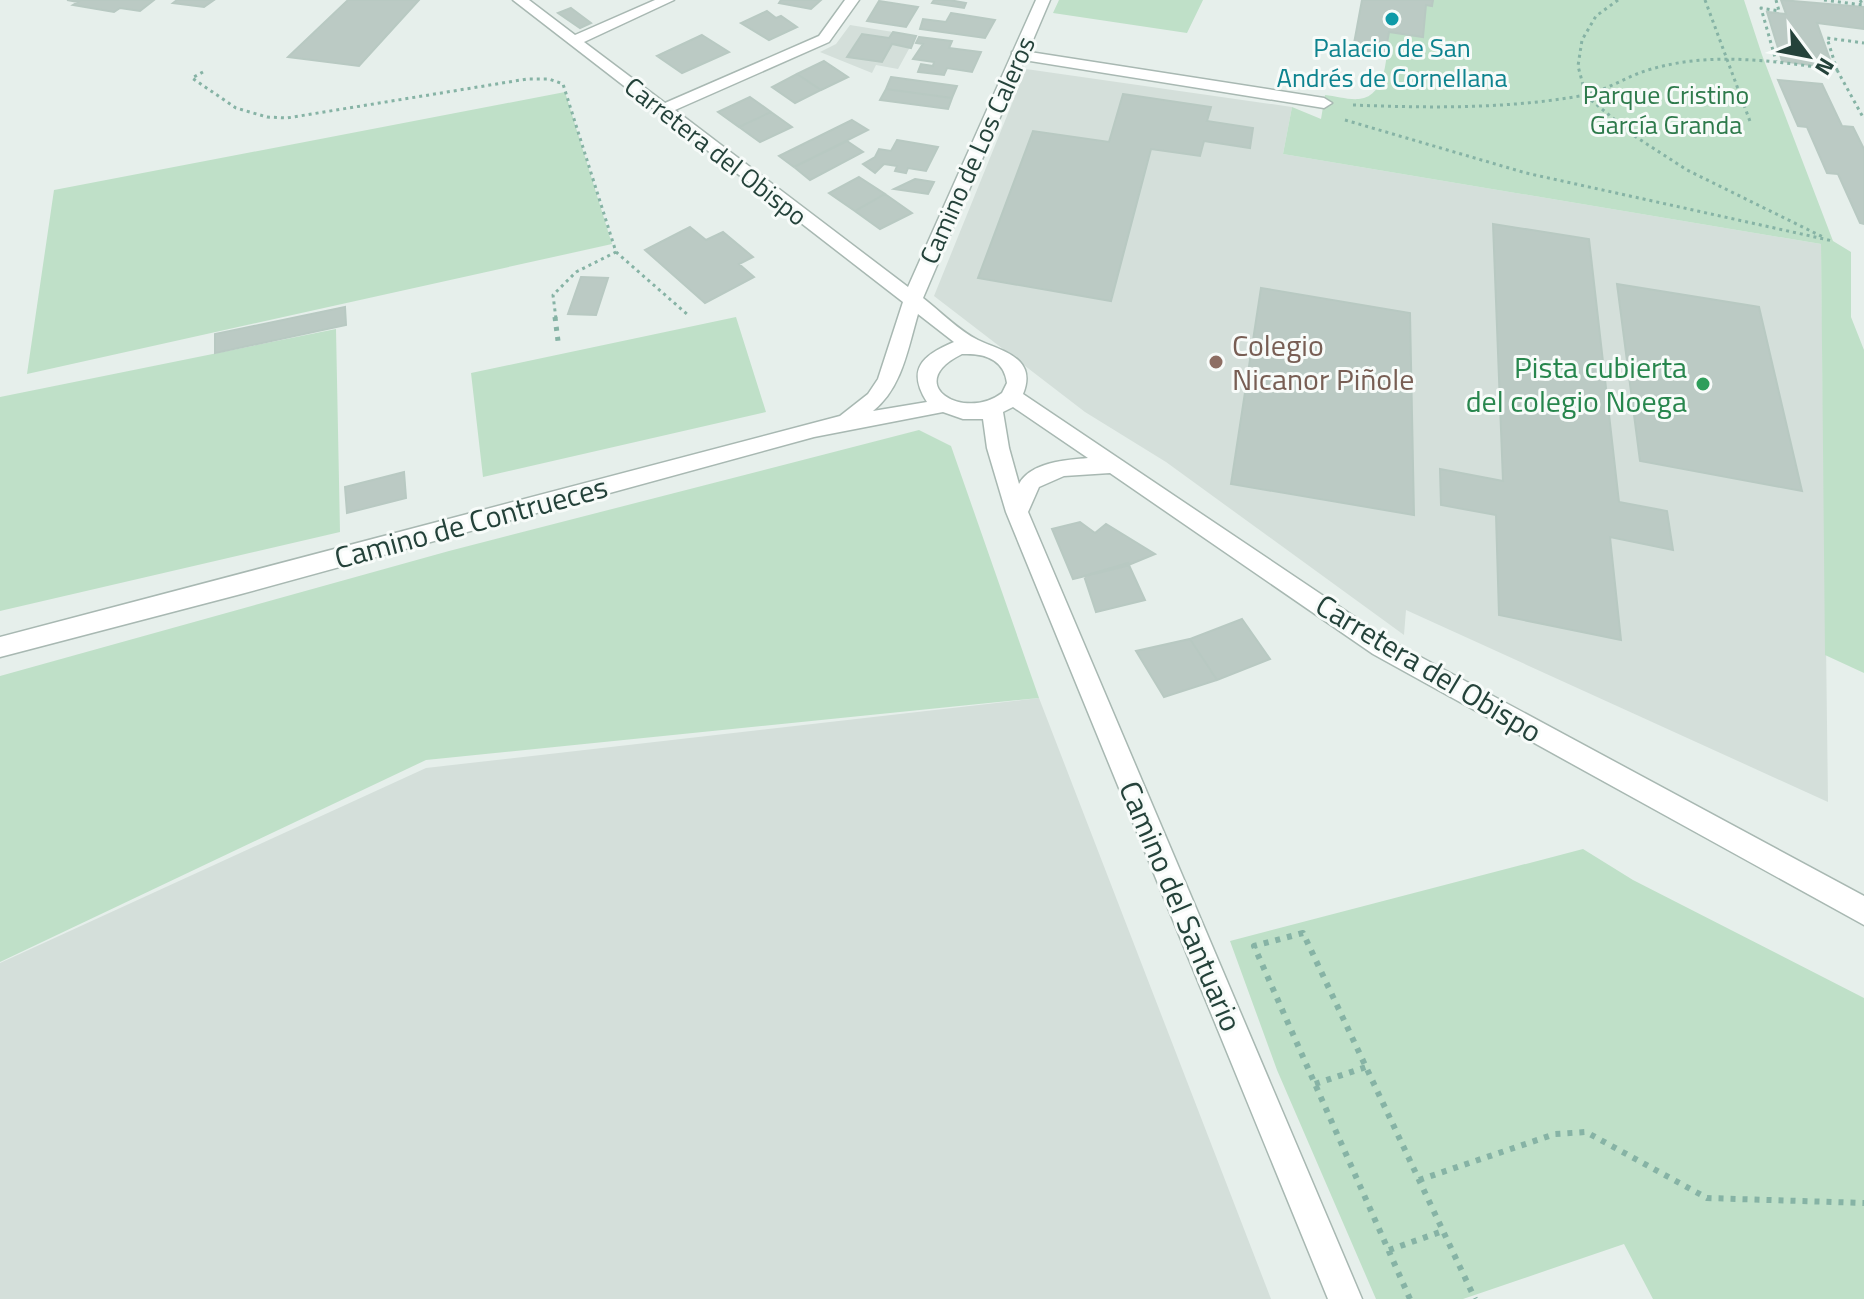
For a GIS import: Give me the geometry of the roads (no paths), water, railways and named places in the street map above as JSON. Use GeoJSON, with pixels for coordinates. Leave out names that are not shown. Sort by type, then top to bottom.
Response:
{"type":"FeatureCollection","features":[{"type":"Feature","properties":{"kind":"street","name":"Carretera del Obispo"},"geometry":{"type":"LineString","coordinates":[[520,0],[974,347]]}},
{"type":"Feature","properties":{"kind":"street"},"geometry":{"type":"LineString","coordinates":[[573,41],[667,0]]}},
{"type":"Feature","properties":{"kind":"street"},"geometry":{"type":"LineString","coordinates":[[662,110],[824,39],[852,0]]}},
{"type":"Feature","properties":{"kind":"street","name":"Camino de Los Caleros"},"geometry":{"type":"LineString","coordinates":[[911,301],[1043,0]]}},
{"type":"Feature","properties":{"kind":"street"},"geometry":{"type":"LineString","coordinates":[[1017,55],[1324,103]]}},
{"type":"Feature","properties":{"kind":"street"},"geometry":{"type":"LineString","coordinates":[[848,421],[875,399],[888,380],[911,301]]}},
{"type":"Feature","properties":{"kind":"street"},"geometry":{"type":"LineString","coordinates":[[902,327],[928,366]]}},
{"type":"Feature","properties":{"kind":"street"},"geometry":{"type":"LineString","coordinates":[[888,380],[928,366],[945,352],[974,347],[1002,355],[1017,374],[1017,385],[1002,402],[964,412],[943,405],[927,390],[924,379],[928,366]]}},
{"type":"Feature","properties":{"kind":"street","name":"Carretera del Obispo"},"geometry":{"type":"LineString","coordinates":[[1002,402],[1116,465],[1381,647],[1864,911]]}},
{"type":"Feature","properties":{"kind":"street","name":"Camino del Santuario"},"geometry":{"type":"LineString","coordinates":[[1002,402],[998,448],[1017,512],[1345,1299]]}},
{"type":"Feature","properties":{"kind":"street","name":"Camino de Contrueces"},"geometry":{"type":"LineString","coordinates":[[0,647],[848,421],[914,414],[943,405]]}},
{"type":"Feature","properties":{"kind":"street"},"geometry":{"type":"LineString","coordinates":[[1017,512],[1031,482],[1041,477],[1061,468],[1116,465]]}},
{"type":"Feature","properties":{"kind":"place","name":"Palacio de San Andrés de Cornellana"},"geometry":{"type":"Point","coordinates":[1392,19]}},
{"type":"Feature","properties":{"kind":"place","name":"Colegio Nicanor Piñole"},"geometry":{"type":"Point","coordinates":[1216,362]}},
{"type":"Feature","properties":{"kind":"place","name":"Pista cubierta del colegio Noega"},"geometry":{"type":"Point","coordinates":[1703,384]}},
{"type":"Feature","properties":{"kind":"park label","name":"Parque Cristino García Granda"},"geometry":{"type":"Point","coordinates":[1666,109]}}]}
